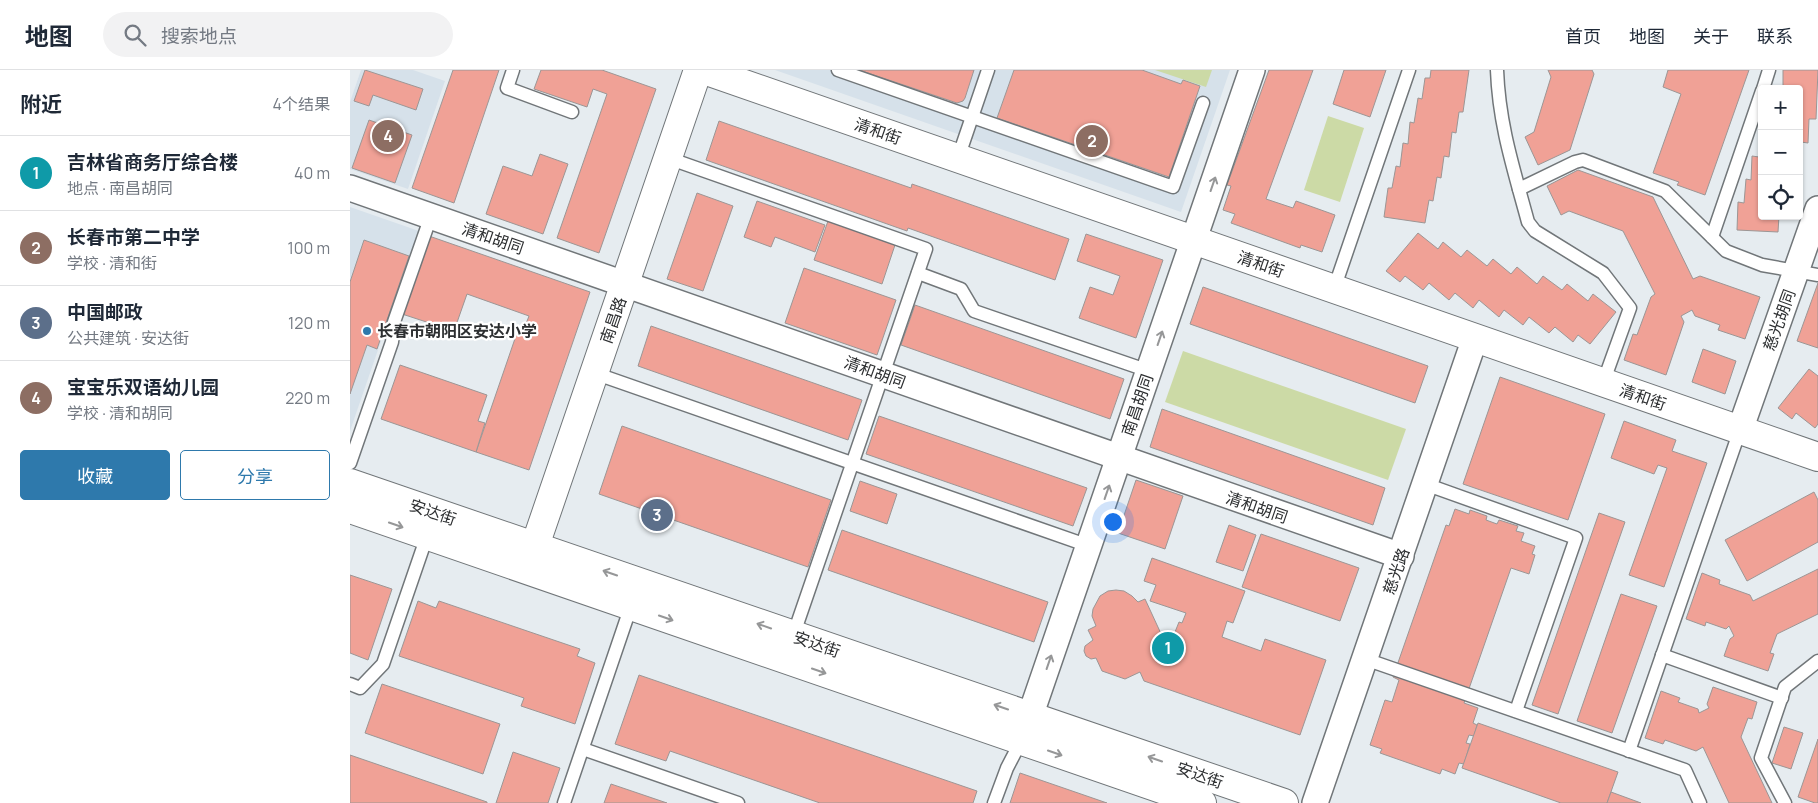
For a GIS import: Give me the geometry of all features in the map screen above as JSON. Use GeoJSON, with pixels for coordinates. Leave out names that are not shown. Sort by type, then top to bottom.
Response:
{"type":"FeatureCollection","features":[{"type":"Feature","properties":{"kind":"main road","name":"南昌路"},"geometry":{"type":"LineString","coordinates":[[531,559],[698,70]]}},
{"type":"Feature","properties":{"kind":"main road","name":"清和街"},"geometry":{"type":"LineString","coordinates":[[704,70],[1818,457]]}},
{"type":"Feature","properties":{"kind":"main road","name":"安达街"},"geometry":{"type":"LineString","coordinates":[[350,483],[531,559],[631,606],[1026,729],[1284,803]]}},
{"type":"Feature","properties":{"kind":"main road","name":"安达街"},"geometry":{"type":"LineString","coordinates":[[350,509],[427,536],[531,559],[793,636],[1026,729],[1202,803]]}},
{"type":"Feature","properties":{"kind":"street","name":"南昌胡同"},"geometry":{"type":"LineString","coordinates":[[1026,729],[1252,70]]}},
{"type":"Feature","properties":{"kind":"street","name":"清和胡同"},"geometry":{"type":"LineString","coordinates":[[350,188],[1118,459],[1401,556]]}},
{"type":"Feature","properties":{"kind":"street","name":"慈光胡同"},"geometry":{"type":"LineString","coordinates":[[1740,430],[1807,273],[1818,210]]}},
{"type":"Feature","properties":{"kind":"street","name":"慈光路"},"geometry":{"type":"LineString","coordinates":[[1316,803],[1475,338]]}},
{"type":"Feature","properties":{"kind":"lane"},"geometry":{"type":"LineString","coordinates":[[513,70],[507,88],[572,112]]}},
{"type":"Feature","properties":{"kind":"lane"},"geometry":{"type":"LineString","coordinates":[[838,70],[1174,187],[1203,102]]}},
{"type":"Feature","properties":{"kind":"lane"},"geometry":{"type":"LineString","coordinates":[[958,158],[988,70]]}},
{"type":"Feature","properties":{"kind":"lane"},"geometry":{"type":"LineString","coordinates":[[1334,289],[1409,70]]}},
{"type":"Feature","properties":{"kind":"lane"},"geometry":{"type":"LineString","coordinates":[[1497,70],[1498,99],[1503,129],[1528,222],[1535,231],[1603,273],[1630,308],[1603,383]]}},
{"type":"Feature","properties":{"kind":"lane"},"geometry":{"type":"LineString","coordinates":[[1764,85],[1769,70]]}},
{"type":"Feature","properties":{"kind":"lane"},"geometry":{"type":"LineString","coordinates":[[1712,237],[1758,102]]}},
{"type":"Feature","properties":{"kind":"lane"},"geometry":{"type":"LineString","coordinates":[[668,158],[926,249],[793,636]]}},
{"type":"Feature","properties":{"kind":"lane"},"geometry":{"type":"LineString","coordinates":[[1519,189],[1583,160],[1665,191],[1726,251],[1762,265],[1807,273]]}},
{"type":"Feature","properties":{"kind":"lane"},"geometry":{"type":"LineString","coordinates":[[350,463],[392,342],[394,322],[431,216]]}},
{"type":"Feature","properties":{"kind":"lane"},"geometry":{"type":"LineString","coordinates":[[918,273],[961,289],[974,311],[1149,371]]}},
{"type":"Feature","properties":{"kind":"lane"},"geometry":{"type":"LineString","coordinates":[[594,373],[852,465],[1088,546]]}},
{"type":"Feature","properties":{"kind":"lane"},"geometry":{"type":"LineString","coordinates":[[1629,751],[1740,430]]}},
{"type":"Feature","properties":{"kind":"lane"},"geometry":{"type":"LineString","coordinates":[[1425,484],[1576,538],[1516,711]]}},
{"type":"Feature","properties":{"kind":"lane"},"geometry":{"type":"LineString","coordinates":[[350,684],[360,688],[383,664],[427,536]]}},
{"type":"Feature","properties":{"kind":"lane"},"geometry":{"type":"LineString","coordinates":[[564,803],[631,606]]}},
{"type":"Feature","properties":{"kind":"lane"},"geometry":{"type":"LineString","coordinates":[[1662,655],[1782,698]]}},
{"type":"Feature","properties":{"kind":"lane"},"geometry":{"type":"LineString","coordinates":[[1365,659],[1685,770],[1700,803]]}},
{"type":"Feature","properties":{"kind":"lane"},"geometry":{"type":"LineString","coordinates":[[1785,803],[1761,758],[1785,687],[1818,661]]}},
{"type":"Feature","properties":{"kind":"lane"},"geometry":{"type":"LineString","coordinates":[[994,803],[1007,768],[1026,729]]}},
{"type":"Feature","properties":{"kind":"lane"},"geometry":{"type":"LineString","coordinates":[[583,750],[738,803]]}},
{"type":"Feature","properties":{"kind":"shaded area"},"geometry":{"type":"Polygon","coordinates":[[[361,70],[413,70],[445,81],[408,189],[350,169],[350,102],[361,70]]]}},
{"type":"Feature","properties":{"kind":"shaded area"},"geometry":{"type":"Polygon","coordinates":[[[775,70],[1230,70],[1181,212],[775,70]]]}},
{"type":"Feature","properties":{"kind":"shaded area","name":"长春市朝阳区安达小学"},"geometry":{"type":"Polygon","coordinates":[[[350,207],[419,231],[350,431],[350,207]]]}},
{"type":"Feature","properties":{"kind":"green space"},"geometry":{"type":"Polygon","coordinates":[[[1155,70],[1212,70],[1206,87],[1155,70]]]}},
{"type":"Feature","properties":{"kind":"green space"},"geometry":{"type":"Polygon","coordinates":[[[1328,116],[1364,128],[1340,202],[1304,190],[1328,116]]]}},
{"type":"Feature","properties":{"kind":"green space"},"geometry":{"type":"Polygon","coordinates":[[[1183,351],[1406,429],[1388,480],[1165,402],[1183,351]]]}},
{"type":"Feature","properties":{"kind":"building"},"geometry":{"type":"Polygon","coordinates":[[[365,70],[423,89],[416,110],[373,95],[369,106],[354,101],[365,70]]]}},
{"type":"Feature","properties":{"kind":"building"},"geometry":{"type":"Polygon","coordinates":[[[453,70],[499,70],[454,203],[412,188],[453,70]]]}},
{"type":"Feature","properties":{"kind":"building"},"geometry":{"type":"Polygon","coordinates":[[[541,70],[602,70],[656,89],[599,253],[557,238],[607,94],[593,89],[587,107],[534,89],[541,70]]]}},
{"type":"Feature","properties":{"kind":"building"},"geometry":{"type":"Polygon","coordinates":[[[859,70],[974,70],[965,98],[957,103],[859,70]]]}},
{"type":"Feature","properties":{"kind":"building"},"geometry":{"type":"Polygon","coordinates":[[[1014,70],[1142,70],[1181,84],[1183,80],[1200,86],[1169,177],[997,118],[1014,70]]]}},
{"type":"Feature","properties":{"kind":"building"},"geometry":{"type":"Polygon","coordinates":[[[1269,70],[1313,70],[1266,199],[1293,208],[1296,201],[1335,215],[1322,252],[1301,245],[1300,248],[1231,223],[1235,214],[1223,210],[1231,186],[1227,185],[1269,70]]]}},
{"type":"Feature","properties":{"kind":"building"},"geometry":{"type":"Polygon","coordinates":[[[1344,70],[1386,70],[1370,117],[1333,104],[1344,70]]]}},
{"type":"Feature","properties":{"kind":"building"},"geometry":{"type":"Polygon","coordinates":[[[1431,70],[1469,70],[1463,112],[1459,112],[1456,133],[1452,132],[1449,157],[1444,156],[1441,178],[1437,177],[1433,201],[1429,200],[1425,223],[1384,217],[1388,188],[1392,188],[1396,166],[1400,167],[1403,143],[1408,144],[1410,122],[1414,123],[1418,98],[1422,99],[1425,78],[1430,78],[1431,70]]]}},
{"type":"Feature","properties":{"kind":"building"},"geometry":{"type":"Polygon","coordinates":[[[1548,70],[1592,70],[1594,74],[1570,150],[1538,165],[1525,137],[1534,132],[1551,77],[1548,70]]]}},
{"type":"Feature","properties":{"kind":"building"},"geometry":{"type":"Polygon","coordinates":[[[1668,70],[1749,70],[1705,195],[1677,185],[1679,182],[1653,173],[1681,94],[1663,87],[1668,70]]]}},
{"type":"Feature","properties":{"kind":"building"},"geometry":{"type":"Polygon","coordinates":[[[1783,70],[1818,70],[1816,119],[1809,119],[1808,143],[1803,142],[1803,85],[1783,85],[1783,70]]]}},
{"type":"Feature","properties":{"kind":"building"},"geometry":{"type":"Polygon","coordinates":[[[369,120],[412,135],[395,183],[352,168],[369,120]]]}},
{"type":"Feature","properties":{"kind":"building"},"geometry":{"type":"Polygon","coordinates":[[[719,121],[911,188],[912,184],[1069,239],[1055,280],[908,228],[907,231],[706,160],[719,121]]]}},
{"type":"Feature","properties":{"kind":"building"},"geometry":{"type":"Polygon","coordinates":[[[540,154],[568,164],[543,234],[486,214],[503,166],[532,176],[540,154]]]}},
{"type":"Feature","properties":{"kind":"building"},"geometry":{"type":"Polygon","coordinates":[[[1752,156],[1758,157],[1758,220],[1779,220],[1778,232],[1737,230],[1738,202],[1744,203],[1746,179],[1751,180],[1752,156]]]}},
{"type":"Feature","properties":{"kind":"building"},"geometry":{"type":"Polygon","coordinates":[[[1578,170],[1653,197],[1693,279],[1700,276],[1760,297],[1745,339],[1718,330],[1720,325],[1695,316],[1692,310],[1681,316],[1684,322],[1666,375],[1624,360],[1633,334],[1637,335],[1651,297],[1655,294],[1623,231],[1569,211],[1561,215],[1547,186],[1578,170]]]}},
{"type":"Feature","properties":{"kind":"building"},"geometry":{"type":"Polygon","coordinates":[[[697,193],[733,206],[703,291],[667,279],[697,193]]]}},
{"type":"Feature","properties":{"kind":"building"},"geometry":{"type":"Polygon","coordinates":[[[757,201],[825,225],[815,252],[775,237],[771,247],[744,237],[757,201]]]}},
{"type":"Feature","properties":{"kind":"building"},"geometry":{"type":"Polygon","coordinates":[[[828,221],[895,245],[882,284],[814,260],[828,221]]]}},
{"type":"Feature","properties":{"kind":"building"},"geometry":{"type":"Polygon","coordinates":[[[1418,233],[1438,249],[1443,242],[1461,257],[1467,250],[1487,266],[1493,259],[1511,274],[1517,267],[1537,284],[1543,276],[1562,290],[1567,284],[1588,301],[1593,294],[1616,312],[1590,344],[1578,335],[1573,342],[1555,327],[1549,333],[1529,317],[1523,325],[1504,310],[1499,317],[1479,300],[1473,308],[1455,293],[1449,300],[1429,283],[1423,290],[1405,276],[1400,282],[1386,271],[1418,233]]]}},
{"type":"Feature","properties":{"kind":"building"},"geometry":{"type":"Polygon","coordinates":[[[1086,234],[1163,260],[1136,338],[1079,318],[1090,287],[1113,295],[1120,276],[1077,261],[1086,234]]]}},
{"type":"Feature","properties":{"kind":"building"},"geometry":{"type":"Polygon","coordinates":[[[429,236],[590,292],[529,470],[476,452],[519,327],[524,329],[529,316],[467,294],[454,331],[402,314],[429,236]]]}},
{"type":"Feature","properties":{"kind":"building"},"geometry":{"type":"Polygon","coordinates":[[[364,240],[409,256],[377,349],[367,345],[350,394],[350,282],[364,240]]]}},
{"type":"Feature","properties":{"kind":"building"},"geometry":{"type":"Polygon","coordinates":[[[804,268],[896,300],[877,355],[785,323],[804,268]]]}},
{"type":"Feature","properties":{"kind":"building"},"geometry":{"type":"Polygon","coordinates":[[[1818,283],[1818,348],[1797,341],[1818,283]]]}},
{"type":"Feature","properties":{"kind":"building"},"geometry":{"type":"Polygon","coordinates":[[[1203,287],[1428,366],[1415,403],[1190,324],[1203,287]]]}},
{"type":"Feature","properties":{"kind":"building"},"geometry":{"type":"Polygon","coordinates":[[[915,305],[1124,379],[1110,419],[901,345],[915,305]]]}},
{"type":"Feature","properties":{"kind":"building"},"geometry":{"type":"Polygon","coordinates":[[[651,326],[862,400],[848,440],[638,366],[651,326]]]}},
{"type":"Feature","properties":{"kind":"building"},"geometry":{"type":"Polygon","coordinates":[[[1703,349],[1736,361],[1725,394],[1692,382],[1703,349]]]}},
{"type":"Feature","properties":{"kind":"building"},"geometry":{"type":"Polygon","coordinates":[[[400,365],[487,395],[478,421],[485,423],[476,452],[381,419],[400,365]]]}},
{"type":"Feature","properties":{"kind":"building"},"geometry":{"type":"Polygon","coordinates":[[[1809,369],[1818,376],[1818,424],[1815,428],[1796,413],[1792,419],[1778,408],[1809,369]]]}},
{"type":"Feature","properties":{"kind":"building"},"geometry":{"type":"Polygon","coordinates":[[[1500,377],[1605,414],[1568,520],[1463,484],[1500,377]]]}},
{"type":"Feature","properties":{"kind":"building"},"geometry":{"type":"Polygon","coordinates":[[[1162,409],[1385,488],[1373,525],[1150,447],[1162,409]]]}},
{"type":"Feature","properties":{"kind":"building"},"geometry":{"type":"Polygon","coordinates":[[[879,416],[1087,488],[1073,526],[866,454],[879,416]]]}},
{"type":"Feature","properties":{"kind":"building"},"geometry":{"type":"Polygon","coordinates":[[[1624,421],[1676,440],[1672,451],[1707,463],[1664,587],[1629,575],[1667,468],[1658,465],[1654,474],[1611,458],[1624,421]]]}},
{"type":"Feature","properties":{"kind":"building"},"geometry":{"type":"Polygon","coordinates":[[[622,426],[831,500],[808,567],[599,494],[622,426]]]}},
{"type":"Feature","properties":{"kind":"building"},"geometry":{"type":"Polygon","coordinates":[[[1136,480],[1183,496],[1165,549],[1118,533],[1136,480]]]}},
{"type":"Feature","properties":{"kind":"building"},"geometry":{"type":"Polygon","coordinates":[[[860,481],[897,494],[887,524],[850,511],[860,481]]]}},
{"type":"Feature","properties":{"kind":"building"},"geometry":{"type":"Polygon","coordinates":[[[1814,492],[1818,500],[1818,542],[1747,581],[1725,540],[1814,492]]]}},
{"type":"Feature","properties":{"kind":"building"},"geometry":{"type":"Polygon","coordinates":[[[1455,509],[1469,514],[1470,510],[1487,516],[1486,520],[1497,524],[1499,520],[1518,526],[1516,531],[1524,533],[1521,541],[1535,546],[1532,554],[1535,555],[1529,574],[1511,568],[1464,703],[1478,708],[1473,723],[1477,725],[1474,736],[1469,735],[1466,743],[1470,744],[1464,764],[1459,763],[1455,774],[1442,769],[1440,774],[1380,753],[1382,749],[1370,745],[1385,700],[1392,702],[1399,680],[1393,677],[1446,525],[1449,526],[1455,509]]]}},
{"type":"Feature","properties":{"kind":"building"},"geometry":{"type":"Polygon","coordinates":[[[1599,513],[1625,522],[1558,714],[1532,705],[1599,513]]]}},
{"type":"Feature","properties":{"kind":"building"},"geometry":{"type":"Polygon","coordinates":[[[1229,525],[1256,535],[1243,571],[1216,562],[1229,525]]]}},
{"type":"Feature","properties":{"kind":"building"},"geometry":{"type":"Polygon","coordinates":[[[842,530],[1048,602],[1034,642],[828,570],[842,530]]]}},
{"type":"Feature","properties":{"kind":"building"},"geometry":{"type":"Polygon","coordinates":[[[1261,534],[1359,568],[1340,621],[1242,587],[1261,534]]]}},
{"type":"Feature","properties":{"kind":"building"},"geometry":{"type":"Polygon","coordinates":[[[1152,558],[1245,591],[1233,623],[1227,621],[1222,637],[1261,651],[1265,639],[1326,660],[1300,735],[1144,681],[1140,672],[1125,679],[1102,671],[1096,658],[1091,659],[1086,656],[1085,646],[1093,640],[1088,630],[1096,626],[1092,616],[1093,609],[1100,596],[1108,591],[1124,591],[1138,602],[1145,599],[1163,638],[1175,632],[1179,622],[1182,623],[1186,613],[1150,601],[1156,585],[1144,581],[1152,558]]]}},
{"type":"Feature","properties":{"kind":"building"},"geometry":{"type":"Polygon","coordinates":[[[1818,569],[1818,614],[1777,634],[1770,653],[1774,654],[1768,671],[1724,656],[1730,639],[1734,636],[1729,626],[1726,629],[1706,622],[1705,626],[1686,619],[1702,573],[1720,580],[1719,584],[1750,595],[1753,601],[1818,569]]]}},
{"type":"Feature","properties":{"kind":"building"},"geometry":{"type":"Polygon","coordinates":[[[350,575],[392,589],[368,660],[350,653],[350,575]]]}},
{"type":"Feature","properties":{"kind":"building"},"geometry":{"type":"Polygon","coordinates":[[[1621,594],[1657,606],[1612,733],[1577,721],[1621,594]]]}},
{"type":"Feature","properties":{"kind":"building"},"geometry":{"type":"Polygon","coordinates":[[[418,601],[436,608],[439,601],[580,649],[577,656],[595,663],[575,724],[521,706],[524,698],[399,656],[418,601]]]}},
{"type":"Feature","properties":{"kind":"building"},"geometry":{"type":"Polygon","coordinates":[[[639,675],[977,791],[973,803],[820,803],[670,751],[666,761],[615,744],[639,675]]]}},
{"type":"Feature","properties":{"kind":"building"},"geometry":{"type":"Polygon","coordinates":[[[382,684],[500,724],[483,774],[365,733],[382,684]]]}},
{"type":"Feature","properties":{"kind":"building"},"geometry":{"type":"Polygon","coordinates":[[[1713,687],[1757,702],[1752,719],[1748,718],[1741,737],[1772,803],[1729,803],[1703,747],[1696,751],[1665,740],[1663,744],[1645,738],[1661,691],[1680,698],[1678,702],[1698,709],[1699,713],[1709,708],[1707,704],[1713,687]]]}},
{"type":"Feature","properties":{"kind":"building"},"geometry":{"type":"Polygon","coordinates":[[[1478,723],[1618,772],[1607,803],[1561,803],[1462,768],[1478,723]]]}},
{"type":"Feature","properties":{"kind":"building"},"geometry":{"type":"Polygon","coordinates":[[[1784,727],[1803,733],[1791,769],[1772,763],[1784,727]]]}},
{"type":"Feature","properties":{"kind":"building"},"geometry":{"type":"Polygon","coordinates":[[[1818,739],[1818,803],[1815,803],[1798,797],[1818,739]]]}},
{"type":"Feature","properties":{"kind":"building"},"geometry":{"type":"Polygon","coordinates":[[[513,752],[560,768],[548,803],[496,803],[513,752]]]}},
{"type":"Feature","properties":{"kind":"building"},"geometry":{"type":"Polygon","coordinates":[[[350,755],[487,802],[487,803],[350,803],[350,755]]]}},
{"type":"Feature","properties":{"kind":"building"},"geometry":{"type":"Polygon","coordinates":[[[1020,773],[1107,803],[1010,803],[1020,773]]]}},
{"type":"Feature","properties":{"kind":"building"},"geometry":{"type":"Polygon","coordinates":[[[611,784],[667,803],[604,803],[611,784]]]}},
{"type":"Feature","properties":{"kind":"building"},"geometry":{"type":"Polygon","coordinates":[[[1611,792],[1641,803],[1607,803],[1611,792]]]}},
{"type":"Feature","properties":{"kind":"place","name":"宝宝乐双语幼儿园"},"geometry":{"type":"Point","coordinates":[388,136]}},
{"type":"Feature","properties":{"kind":"place","name":"长春市第二中学"},"geometry":{"type":"Point","coordinates":[1092,141]}},
{"type":"Feature","properties":{"kind":"place","name":"长春市朝阳区安达小学"},"geometry":{"type":"Point","coordinates":[367,331]}},
{"type":"Feature","properties":{"kind":"place","name":"中国邮政"},"geometry":{"type":"Point","coordinates":[657,515]}},
{"type":"Feature","properties":{"kind":"place","name":"吉林省商务厅综合楼"},"geometry":{"type":"Point","coordinates":[1168,648]}}]}
